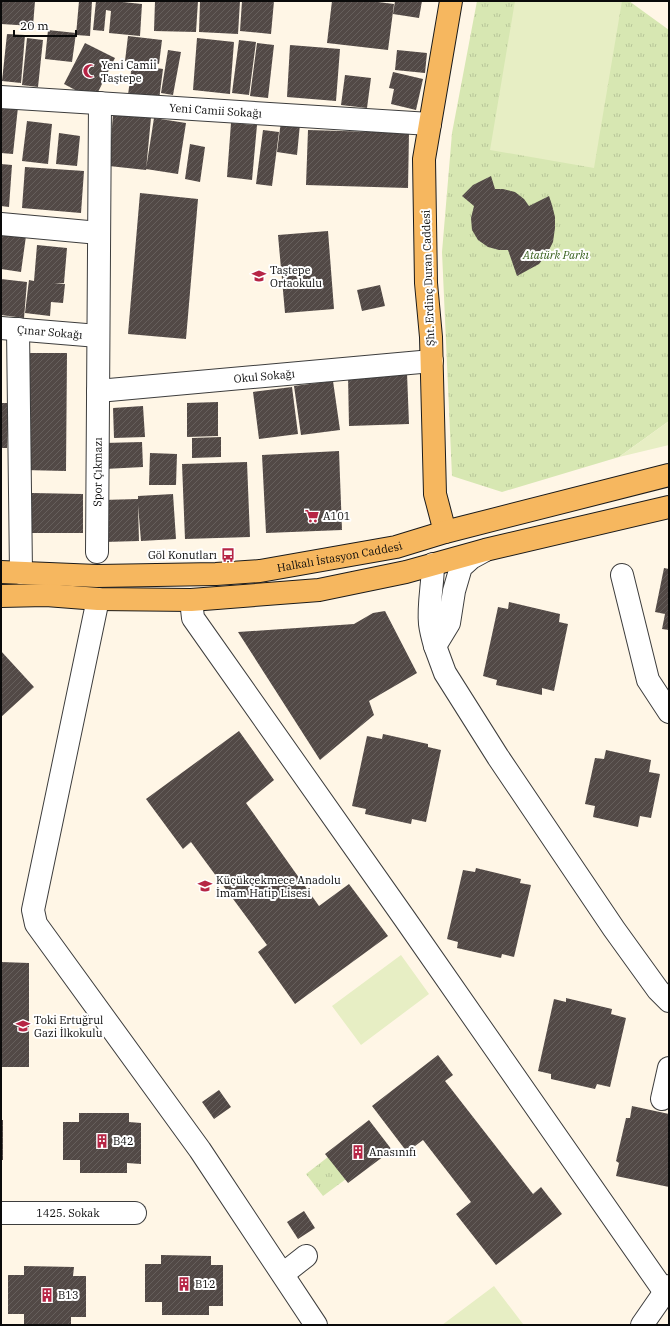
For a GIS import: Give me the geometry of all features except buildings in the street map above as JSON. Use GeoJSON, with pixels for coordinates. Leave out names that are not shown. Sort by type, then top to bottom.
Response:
{"type":"FeatureCollection","features":[{"type":"Feature","properties":{"kind":"main road","name":"Şht. Erdinç Duran Caddesi"},"geometry":{"type":"LineString","coordinates":[[446,532],[435,494],[432,361],[426,283],[424,159],[451,1]]}},
{"type":"Feature","properties":{"kind":"main road","name":"Halkalı İstasyon Caddesi"},"geometry":{"type":"LineString","coordinates":[[11,572],[97,576],[260,572],[396,547],[446,532],[669,475]]}},
{"type":"Feature","properties":{"kind":"main road"},"geometry":{"type":"LineString","coordinates":[[1,596],[46,595],[98,599],[191,600],[319,590],[406,572],[485,550],[669,507]]}},
{"type":"Feature","properties":{"kind":"main road"},"geometry":{"type":"LineString","coordinates":[[446,532],[485,550]]}},
{"type":"Feature","properties":{"kind":"main road"},"geometry":{"type":"LineString","coordinates":[[97,576],[98,599]]}},
{"type":"Feature","properties":{"kind":"street","name":"Yeni Camii Sokağı"},"geometry":{"type":"LineString","coordinates":[[1,97],[430,124]]}},
{"type":"Feature","properties":{"kind":"street","name":"Spor Çıkmazı"},"geometry":{"type":"LineString","coordinates":[[97,552],[100,103]]}},
{"type":"Feature","properties":{"kind":"street"},"geometry":{"type":"LineString","coordinates":[[1,224],[99,233]]}},
{"type":"Feature","properties":{"kind":"street"},"geometry":{"type":"LineString","coordinates":[[9,329],[11,572]]}},
{"type":"Feature","properties":{"kind":"street","name":"Çınar Sokağı"},"geometry":{"type":"LineString","coordinates":[[9,329],[98,336]]}},
{"type":"Feature","properties":{"kind":"street","name":"Okul Sokağı"},"geometry":{"type":"LineString","coordinates":[[98,391],[432,361]]}},
{"type":"Feature","properties":{"kind":"street"},"geometry":{"type":"LineString","coordinates":[[435,646],[449,623],[454,591],[461,567],[471,558],[485,550]]}},
{"type":"Feature","properties":{"kind":"street"},"geometry":{"type":"LineString","coordinates":[[433,564],[430,624],[435,646],[445,673],[498,758],[614,929],[658,990],[669,1001]]}},
{"type":"Feature","properties":{"kind":"street"},"geometry":{"type":"LineString","coordinates":[[622,575],[648,680],[669,712]]}},
{"type":"Feature","properties":{"kind":"street"},"geometry":{"type":"LineString","coordinates":[[98,599],[33,910],[36,924],[200,1150],[316,1325]]}},
{"type":"Feature","properties":{"kind":"street"},"geometry":{"type":"LineString","coordinates":[[191,600],[193,618],[667,1289],[642,1325]]}},
{"type":"Feature","properties":{"kind":"street"},"geometry":{"type":"LineString","coordinates":[[662,1099],[669,1068]]}},
{"type":"Feature","properties":{"kind":"street","name":"1425. Sokak"},"geometry":{"type":"LineString","coordinates":[[1,1213],[135,1213]]}},
{"type":"Feature","properties":{"kind":"street"},"geometry":{"type":"LineString","coordinates":[[283,1274],[306,1256]]}},
{"type":"Feature","properties":{"kind":"green space","name":"Atatürk Parkı"},"geometry":{"type":"Polygon","coordinates":[[[477,1],[629,1],[669,30],[669,421],[619,457],[502,492],[452,476],[442,252],[452,133],[477,1]]]}},
{"type":"Feature","properties":{"kind":"green space"},"geometry":{"type":"Polygon","coordinates":[[[515,1],[622,1],[594,168],[490,150],[515,1]]]}},
{"type":"Feature","properties":{"kind":"green space"},"geometry":{"type":"Polygon","coordinates":[[[669,421],[669,445],[619,457],[669,421]]]}},
{"type":"Feature","properties":{"kind":"green space"},"geometry":{"type":"Polygon","coordinates":[[[401,955],[429,994],[361,1045],[332,1006],[401,955]]]}},
{"type":"Feature","properties":{"kind":"green space"},"geometry":{"type":"Polygon","coordinates":[[[328,1157],[346,1179],[323,1196],[306,1174],[328,1157]]]}},
{"type":"Feature","properties":{"kind":"green space"},"geometry":{"type":"Polygon","coordinates":[[[494,1286],[523,1324],[442,1325],[494,1286]]]}},
{"type":"Feature","properties":{"kind":"place","name":"Yeni Camii Taştepe"},"geometry":{"type":"Point","coordinates":[90,71]}},
{"type":"Feature","properties":{"kind":"place","name":"Taştepe Ortaokulu"},"geometry":{"type":"Point","coordinates":[259,276]}},
{"type":"Feature","properties":{"kind":"place","name":"A101"},"geometry":{"type":"Point","coordinates":[312,516]}},
{"type":"Feature","properties":{"kind":"place","name":"Göl Konutları"},"geometry":{"type":"Point","coordinates":[228,555]}},
{"type":"Feature","properties":{"kind":"place","name":"Küçükçekmece Anadolu İmam Hatip Lisesi"},"geometry":{"type":"Point","coordinates":[205,886]}},
{"type":"Feature","properties":{"kind":"place","name":"Toki Ertuğrul Gazi İlkokulu"},"geometry":{"type":"Point","coordinates":[23,1026]}},
{"type":"Feature","properties":{"kind":"place","name":"B42"},"geometry":{"type":"Point","coordinates":[102,1141]}},
{"type":"Feature","properties":{"kind":"place","name":"Anasınıfı"},"geometry":{"type":"Point","coordinates":[358,1152]}},
{"type":"Feature","properties":{"kind":"place","name":"B12"},"geometry":{"type":"Point","coordinates":[184,1284]}},
{"type":"Feature","properties":{"kind":"place","name":"B13"},"geometry":{"type":"Point","coordinates":[47,1295]}}]}
